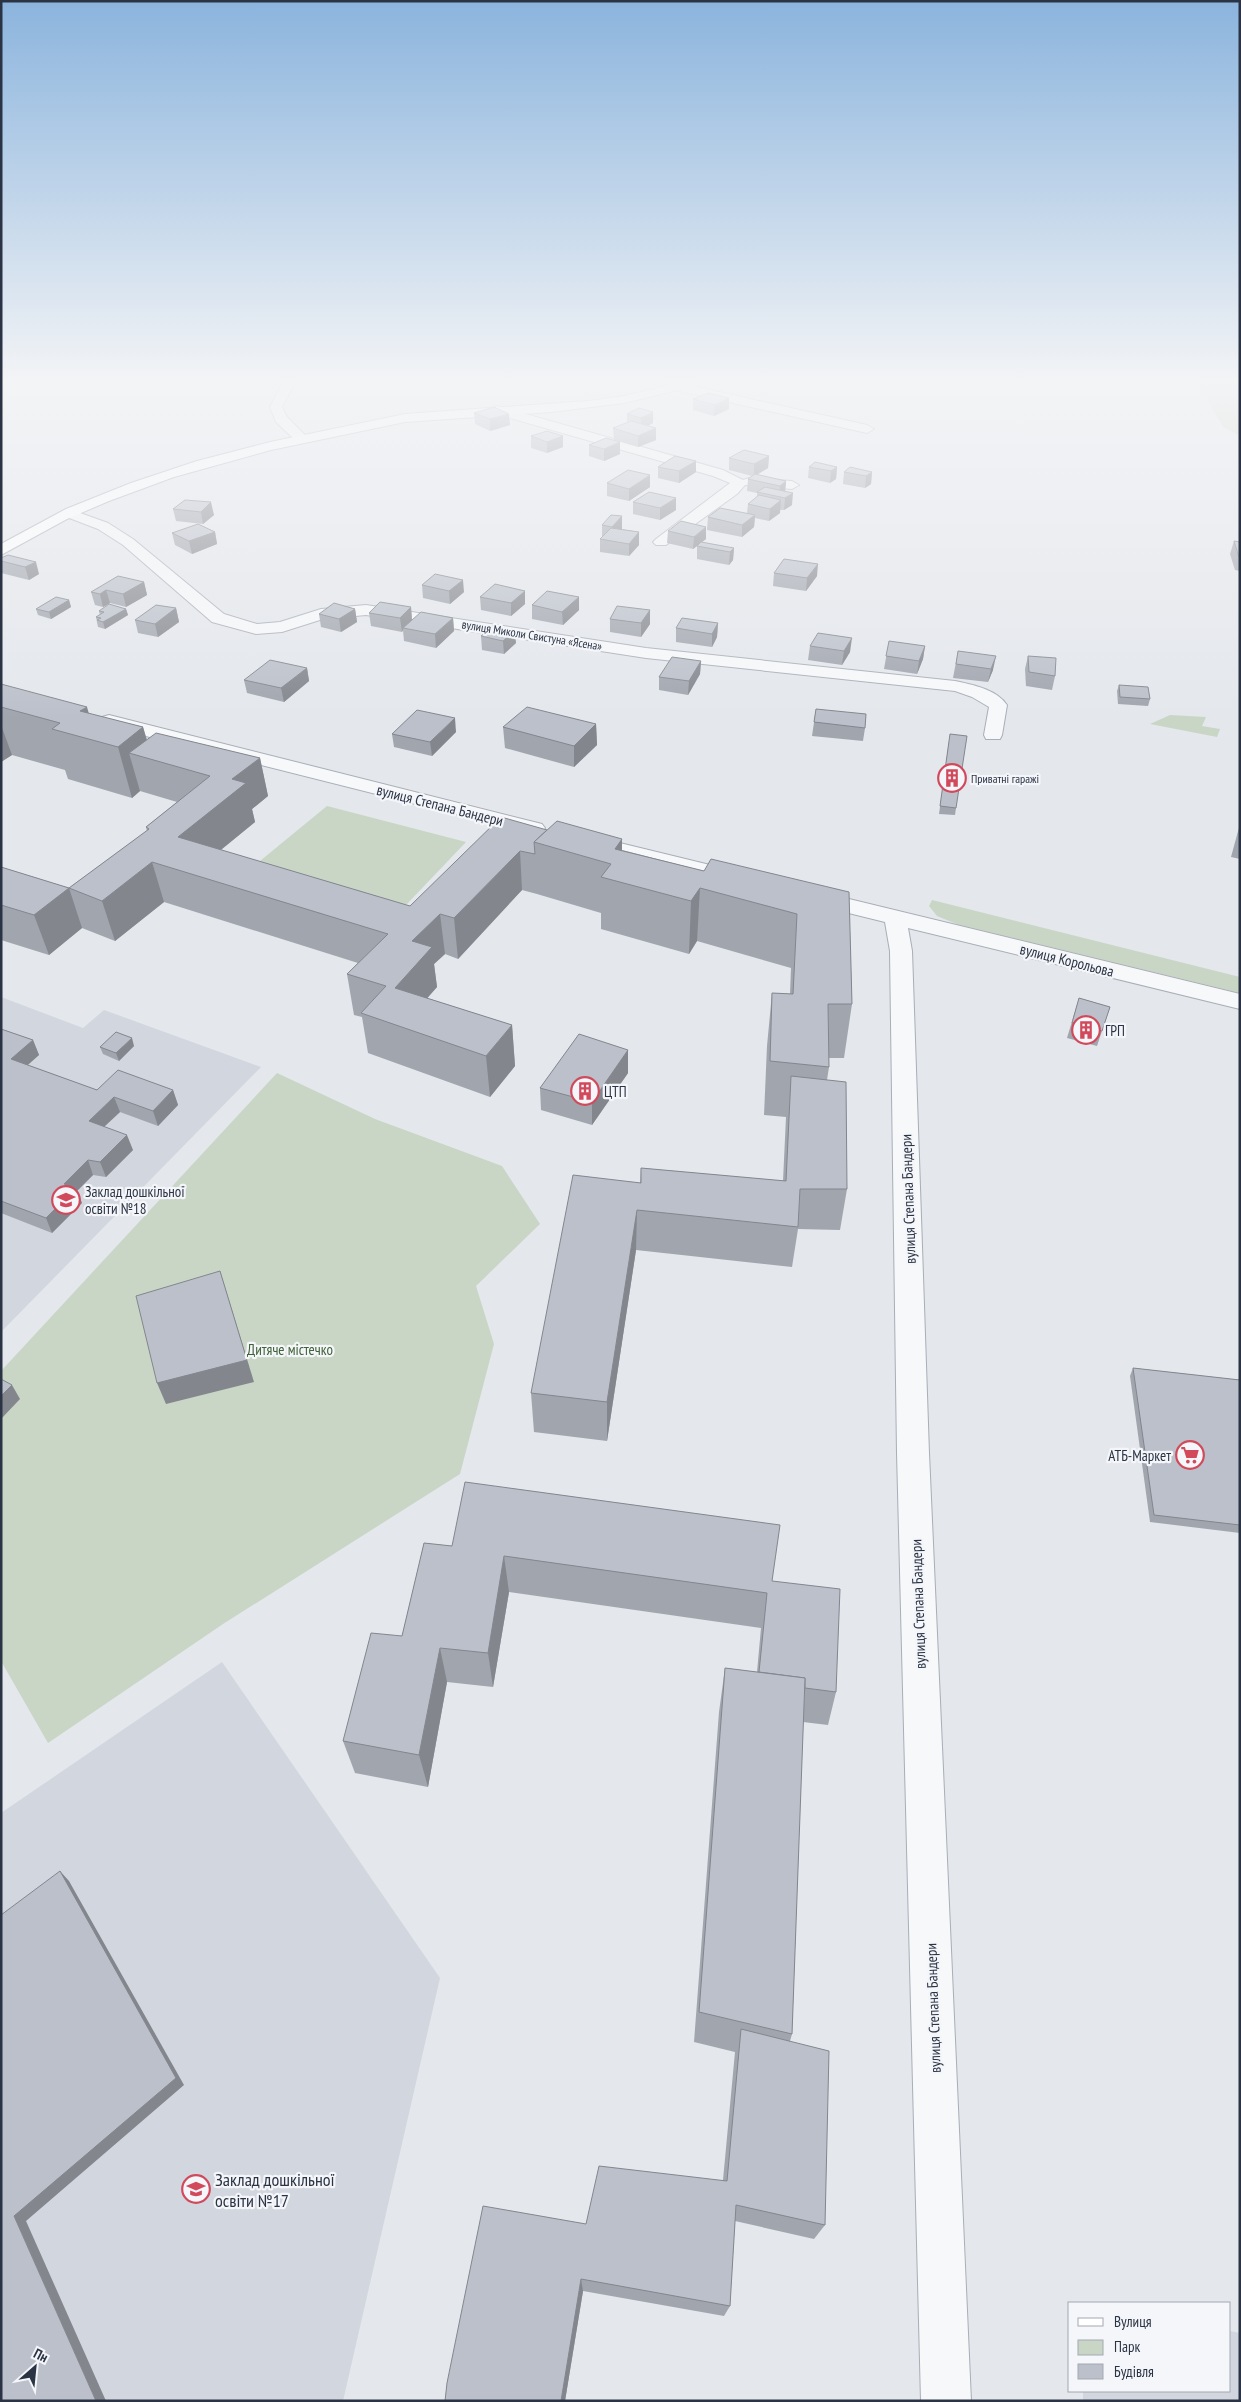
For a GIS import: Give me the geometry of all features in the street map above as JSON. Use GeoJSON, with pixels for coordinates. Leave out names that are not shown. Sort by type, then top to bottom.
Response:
{"type":"FeatureCollection","features":[{"type":"Feature","properties":{"kind":"street"},"geometry":{"type":"LineString","coordinates":[[1,550],[69,513],[114,494]]}},
{"type":"Feature","properties":{"kind":"street"},"geometry":{"type":"LineString","coordinates":[[661,542],[728,494]]}},
{"type":"Feature","properties":{"kind":"street","name":"вулиця Миколи Свистуна «Ясена»"},"geometry":{"type":"LineString","coordinates":[[69,513],[103,526],[128,542],[218,618],[256,629],[282,627],[321,614],[366,610],[646,653],[955,686],[975,690],[998,705],[993,735]]}},
{"type":"Feature","properties":{"kind":"street","name":"вулиця Степана Бандери"},"geometry":{"type":"LineString","coordinates":[[79,713],[253,759],[895,918],[901,951],[914,1462],[946,2401]]}},
{"type":"Feature","properties":{"kind":"street","name":"вулиця Корольова"},"geometry":{"type":"LineString","coordinates":[[895,918],[1240,1002]]}},
{"type":"Feature","properties":{"kind":"shaded area","name":"Заклад дошкільної освіти №18"},"geometry":{"type":"Polygon","coordinates":[[[1,997],[83,1028],[104,1010],[261,1067],[1,1332],[1,997]]]}},
{"type":"Feature","properties":{"kind":"shaded area","name":"Заклад дошкільної освіти №17"},"geometry":{"type":"Polygon","coordinates":[[[222,1662],[440,1978],[343,2401],[1,2401],[1,1813],[222,1662]]]}},
{"type":"Feature","properties":{"kind":"shaded area"},"geometry":{"type":"Polygon","coordinates":[[[1231,2331],[1240,2333],[1240,2401],[1083,2401],[1083,2392],[1231,2392],[1231,2331]]]}},
{"type":"Feature","properties":{"kind":"green space"},"geometry":{"type":"Polygon","coordinates":[[[1170,715],[1206,717],[1202,726],[1220,729],[1217,737],[1150,724],[1170,715]]]}},
{"type":"Feature","properties":{"kind":"green space"},"geometry":{"type":"Polygon","coordinates":[[[327,806],[466,842],[406,905],[260,861],[327,806]]]}},
{"type":"Feature","properties":{"kind":"green space"},"geometry":{"type":"Polygon","coordinates":[[[932,900],[1240,977],[1240,993],[959,925],[937,916],[929,906],[932,900]]]}},
{"type":"Feature","properties":{"kind":"green space","name":"Дитяче містечко"},"geometry":{"type":"Polygon","coordinates":[[[277,1073],[375,1119],[502,1166],[540,1224],[476,1286],[494,1344],[460,1474],[223,1624],[48,1743],[1,1661],[1,1371],[277,1073]]]}},
{"type":"Feature","properties":{"kind":"building"},"geometry":{"type":"Polygon","coordinates":[[[646,494],[658,494],[676,498],[660,508],[633,502],[646,494]]]}},
{"type":"Feature","properties":{"kind":"building"},"geometry":{"type":"Polygon","coordinates":[[[767,494],[791,494],[785,498],[767,494]]]}},
{"type":"Feature","properties":{"kind":"building"},"geometry":{"type":"Polygon","coordinates":[[[759,495],[781,500],[770,509],[748,504],[759,495]]]}},
{"type":"Feature","properties":{"kind":"building"},"geometry":{"type":"Polygon","coordinates":[[[185,500],[211,502],[201,512],[173,509],[185,500]]]}},
{"type":"Feature","properties":{"kind":"building"},"geometry":{"type":"Polygon","coordinates":[[[720,508],[755,515],[742,525],[708,517],[720,508]]]}},
{"type":"Feature","properties":{"kind":"building"},"geometry":{"type":"Polygon","coordinates":[[[611,515],[622,516],[612,527],[602,525],[611,515]]]}},
{"type":"Feature","properties":{"kind":"building"},"geometry":{"type":"Polygon","coordinates":[[[681,521],[706,527],[694,537],[668,531],[681,521]]]}},
{"type":"Feature","properties":{"kind":"building"},"geometry":{"type":"Polygon","coordinates":[[[198,524],[215,532],[189,541],[172,533],[198,524]]]}},
{"type":"Feature","properties":{"kind":"building"},"geometry":{"type":"Polygon","coordinates":[[[611,528],[639,532],[629,544],[600,539],[611,528]]]}},
{"type":"Feature","properties":{"kind":"building"},"geometry":{"type":"Polygon","coordinates":[[[1234,541],[1240,542],[1240,557],[1239,557],[1234,541]]]}},
{"type":"Feature","properties":{"kind":"building"},"geometry":{"type":"Polygon","coordinates":[[[701,542],[734,548],[730,552],[697,546],[701,542]]]}},
{"type":"Feature","properties":{"kind":"building"},"geometry":{"type":"Polygon","coordinates":[[[8,555],[36,562],[25,567],[1,561],[1,558],[8,555]]]}},
{"type":"Feature","properties":{"kind":"building"},"geometry":{"type":"Polygon","coordinates":[[[784,559],[818,564],[807,578],[774,573],[784,559]]]}},
{"type":"Feature","properties":{"kind":"building"},"geometry":{"type":"Polygon","coordinates":[[[435,574],[463,580],[449,591],[422,585],[435,574]]]}},
{"type":"Feature","properties":{"kind":"building"},"geometry":{"type":"Polygon","coordinates":[[[118,576],[144,582],[123,594],[106,590],[100,594],[91,592],[118,576]]]}},
{"type":"Feature","properties":{"kind":"building"},"geometry":{"type":"Polygon","coordinates":[[[495,584],[525,591],[511,603],[480,597],[495,584]]]}},
{"type":"Feature","properties":{"kind":"building"},"geometry":{"type":"Polygon","coordinates":[[[547,591],[579,597],[562,612],[532,605],[547,591]]]}},
{"type":"Feature","properties":{"kind":"building"},"geometry":{"type":"Polygon","coordinates":[[[56,597],[69,600],[49,612],[36,609],[56,597]]]}},
{"type":"Feature","properties":{"kind":"building"},"geometry":{"type":"Polygon","coordinates":[[[380,602],[411,607],[400,618],[369,613],[380,602]]]}},
{"type":"Feature","properties":{"kind":"building"},"geometry":{"type":"Polygon","coordinates":[[[334,603],[355,609],[339,619],[319,614],[334,603]]]}},
{"type":"Feature","properties":{"kind":"building"},"geometry":{"type":"Polygon","coordinates":[[[109,604],[126,609],[103,622],[97,620],[101,618],[96,617],[104,612],[99,611],[109,604]]]}},
{"type":"Feature","properties":{"kind":"building"},"geometry":{"type":"Polygon","coordinates":[[[156,605],[176,608],[155,624],[135,620],[156,605]]]}},
{"type":"Feature","properties":{"kind":"building"},"geometry":{"type":"Polygon","coordinates":[[[617,606],[650,610],[641,623],[610,619],[617,606]]]}},
{"type":"Feature","properties":{"kind":"building"},"geometry":{"type":"Polygon","coordinates":[[[421,612],[453,618],[435,634],[403,628],[421,612]]]}},
{"type":"Feature","properties":{"kind":"building"},"geometry":{"type":"Polygon","coordinates":[[[682,618],[718,623],[712,634],[676,628],[682,618]]]}},
{"type":"Feature","properties":{"kind":"building"},"geometry":{"type":"Polygon","coordinates":[[[492,626],[515,630],[503,641],[481,636],[492,626]]]}},
{"type":"Feature","properties":{"kind":"building"},"geometry":{"type":"Polygon","coordinates":[[[818,633],[852,638],[844,651],[810,646],[818,633]]]}},
{"type":"Feature","properties":{"kind":"building"},"geometry":{"type":"Polygon","coordinates":[[[889,641],[925,646],[919,661],[886,656],[889,641]]]}},
{"type":"Feature","properties":{"kind":"building"},"geometry":{"type":"Polygon","coordinates":[[[958,651],[996,656],[991,669],[956,664],[958,651]]]}},
{"type":"Feature","properties":{"kind":"building"},"geometry":{"type":"Polygon","coordinates":[[[1028,656],[1056,658],[1055,676],[1029,672],[1028,656]]]}},
{"type":"Feature","properties":{"kind":"building"},"geometry":{"type":"Polygon","coordinates":[[[672,657],[701,661],[689,681],[659,677],[672,657]]]}},
{"type":"Feature","properties":{"kind":"building"},"geometry":{"type":"Polygon","coordinates":[[[270,660],[307,668],[281,688],[244,680],[270,660]]]}},
{"type":"Feature","properties":{"kind":"building"},"geometry":{"type":"Polygon","coordinates":[[[1,684],[87,707],[80,711],[143,727],[118,747],[52,729],[60,723],[1,707],[1,684]]]}},
{"type":"Feature","properties":{"kind":"building"},"geometry":{"type":"Polygon","coordinates":[[[1119,685],[1148,687],[1150,699],[1120,697],[1119,685]]]}},
{"type":"Feature","properties":{"kind":"building"},"geometry":{"type":"Polygon","coordinates":[[[527,707],[596,724],[574,746],[503,727],[527,707]]]}},
{"type":"Feature","properties":{"kind":"building"},"geometry":{"type":"Polygon","coordinates":[[[816,709],[866,714],[865,728],[814,722],[816,709]]]}},
{"type":"Feature","properties":{"kind":"building"},"geometry":{"type":"Polygon","coordinates":[[[417,710],[455,718],[430,742],[392,734],[417,710]]]}},
{"type":"Feature","properties":{"kind":"building"},"geometry":{"type":"Polygon","coordinates":[[[156,733],[260,758],[232,779],[246,783],[178,837],[410,906],[501,817],[547,830],[534,842],[535,854],[520,851],[454,918],[440,914],[412,941],[432,947],[395,988],[512,1025],[486,1056],[361,1013],[386,986],[347,974],[388,934],[152,862],[102,901],[69,888],[149,829],[146,827],[210,776],[129,753],[156,733]]]}},
{"type":"Feature","properties":{"kind":"building","name":"Приватні гаражі"},"geometry":{"type":"Polygon","coordinates":[[[950,734],[967,736],[956,808],[940,806],[950,734]]]}},
{"type":"Feature","properties":{"kind":"building"},"geometry":{"type":"Polygon","coordinates":[[[557,821],[622,839],[615,849],[704,871],[711,859],[849,892],[852,1004],[828,1004],[829,1067],[770,1061],[772,993],[793,994],[797,914],[700,888],[691,901],[601,877],[611,864],[534,842],[557,821]]]}},
{"type":"Feature","properties":{"kind":"building"},"geometry":{"type":"Polygon","coordinates":[[[1,867],[69,888],[34,915],[1,905],[1,867]]]}},
{"type":"Feature","properties":{"kind":"building"},"geometry":{"type":"Polygon","coordinates":[[[1079,998],[1110,1007],[1102,1031],[1072,1023],[1079,998]]]}},
{"type":"Feature","properties":{"kind":"building","name":"Заклад дошкільної освіти №18"},"geometry":{"type":"Polygon","coordinates":[[[1,1029],[33,1040],[11,1059],[97,1090],[118,1070],[173,1090],[153,1111],[114,1097],[89,1121],[127,1135],[100,1162],[88,1160],[64,1184],[76,1188],[46,1218],[1,1201],[1,1029]]]}},
{"type":"Feature","properties":{"kind":"building"},"geometry":{"type":"Polygon","coordinates":[[[116,1032],[132,1038],[116,1053],[100,1047],[116,1032]]]}},
{"type":"Feature","properties":{"kind":"building"},"geometry":{"type":"Polygon","coordinates":[[[579,1034],[628,1050],[592,1102],[540,1088],[579,1034]]]}},
{"type":"Feature","properties":{"kind":"building"},"geometry":{"type":"Polygon","coordinates":[[[791,1076],[846,1082],[847,1189],[800,1189],[798,1227],[637,1210],[607,1402],[531,1393],[573,1175],[641,1183],[641,1168],[786,1181],[791,1076]]]}},
{"type":"Feature","properties":{"kind":"building"},"geometry":{"type":"Polygon","coordinates":[[[220,1271],[247,1360],[157,1383],[136,1296],[220,1271]]]}},
{"type":"Feature","properties":{"kind":"building","name":"АТБ-Маркет"},"geometry":{"type":"Polygon","coordinates":[[[1133,1368],[1240,1380],[1240,1525],[1154,1515],[1133,1368]]]}},
{"type":"Feature","properties":{"kind":"building"},"geometry":{"type":"Polygon","coordinates":[[[1,1379],[12,1385],[1,1396],[1,1379]]]}},
{"type":"Feature","properties":{"kind":"building"},"geometry":{"type":"Polygon","coordinates":[[[465,1482],[780,1525],[772,1581],[840,1589],[836,1692],[805,1688],[805,1678],[759,1672],[767,1593],[504,1556],[488,1653],[440,1648],[419,1755],[343,1741],[371,1633],[402,1636],[424,1543],[452,1546],[465,1482]]]}},
{"type":"Feature","properties":{"kind":"building"},"geometry":{"type":"Polygon","coordinates":[[[725,1668],[805,1678],[792,2034],[699,2012],[725,1668]]]}},
{"type":"Feature","properties":{"kind":"building"},"geometry":{"type":"Polygon","coordinates":[[[60,1871],[176,2078],[14,2216],[96,2401],[1,2401],[1,1915],[60,1871]]]}},
{"type":"Feature","properties":{"kind":"building"},"geometry":{"type":"Polygon","coordinates":[[[741,2029],[829,2051],[825,2225],[736,2205],[730,2306],[581,2279],[561,2401],[445,2401],[483,2206],[586,2224],[599,2166],[727,2181],[741,2029]]]}},
{"type":"Feature","properties":{"kind":"place","name":"Приватні гаражі"},"geometry":{"type":"Point","coordinates":[952,778]}},
{"type":"Feature","properties":{"kind":"place","name":"ГРП"},"geometry":{"type":"Point","coordinates":[1086,1030]}},
{"type":"Feature","properties":{"kind":"place","name":"ЦТП"},"geometry":{"type":"Point","coordinates":[585,1091]}},
{"type":"Feature","properties":{"kind":"place","name":"Заклад дошкільної освіти №18"},"geometry":{"type":"Point","coordinates":[66,1200]}},
{"type":"Feature","properties":{"kind":"place","name":"АТБ-Маркет"},"geometry":{"type":"Point","coordinates":[1190,1455]}},
{"type":"Feature","properties":{"kind":"place","name":"Заклад дошкільної освіти №17"},"geometry":{"type":"Point","coordinates":[196,2189]}}]}
